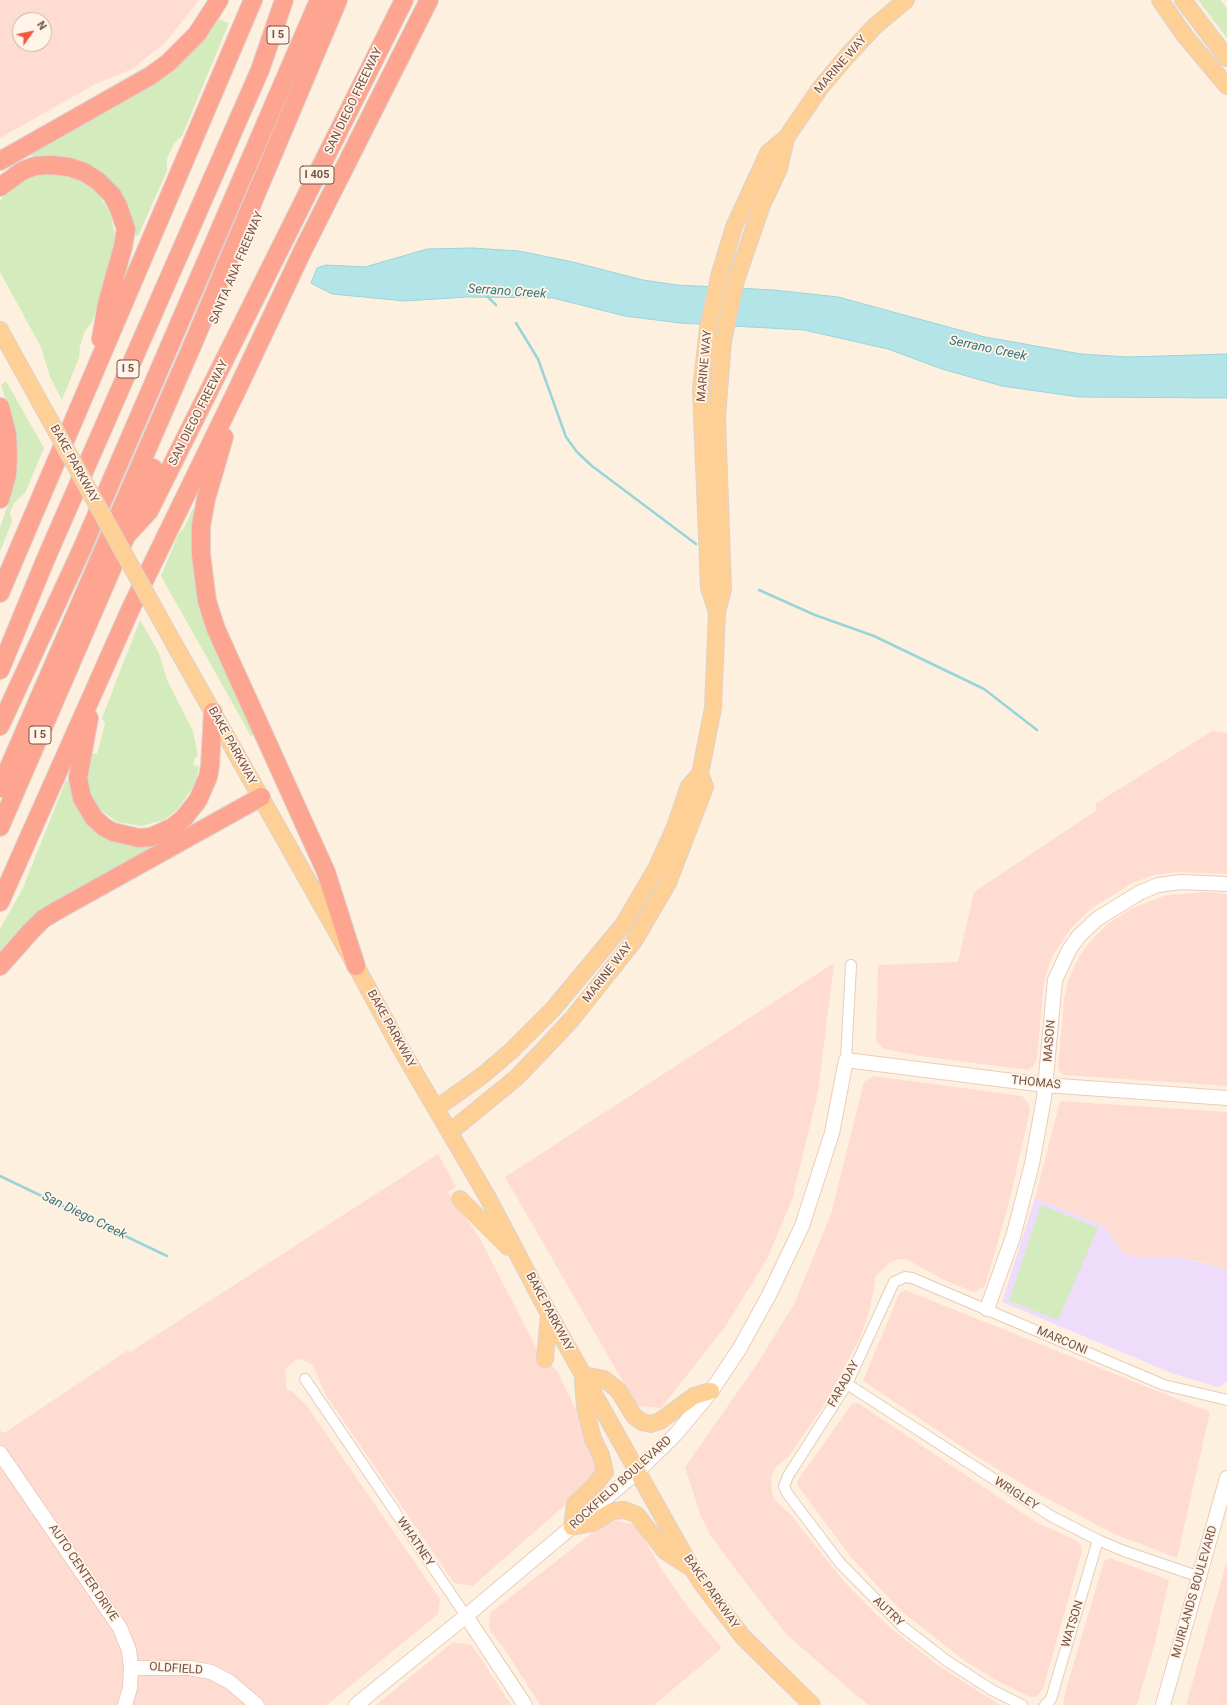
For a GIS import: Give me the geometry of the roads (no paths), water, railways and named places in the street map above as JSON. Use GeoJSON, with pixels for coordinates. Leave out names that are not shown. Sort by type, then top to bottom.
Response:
{"type":"FeatureCollection","features":[{"type":"Feature","properties":{"kind":"highway"},"geometry":{"type":"LineString","coordinates":[[0,161],[150,76],[168,63],[196,34],[219,0]]}},
{"type":"Feature","properties":{"kind":"highway"},"geometry":{"type":"LineString","coordinates":[[260,70],[284,0]]}},
{"type":"Feature","properties":{"kind":"highway","name":"I 5"},"geometry":{"type":"LineString","coordinates":[[0,670],[47,556],[260,70],[296,0]]}},
{"type":"Feature","properties":{"kind":"highway"},"geometry":{"type":"LineString","coordinates":[[0,762],[319,0]]}},
{"type":"Feature","properties":{"kind":"highway"},"geometry":{"type":"LineString","coordinates":[[0,726],[168,361],[329,0]]}},
{"type":"Feature","properties":{"kind":"highway"},"geometry":{"type":"LineString","coordinates":[[0,788],[189,354],[338,0]]}},
{"type":"Feature","properties":{"kind":"highway","name":"SANTA ANA FREEWAY"},"geometry":{"type":"LineString","coordinates":[[126,536],[160,449],[350,0]]}},
{"type":"Feature","properties":{"kind":"highway","name":"SAN DIEGO FREEWAY"},"geometry":{"type":"LineString","coordinates":[[0,827],[126,536],[149,511],[404,0]]}},
{"type":"Feature","properties":{"kind":"highway"},"geometry":{"type":"LineString","coordinates":[[0,902],[95,686],[303,250],[429,0]]}},
{"type":"Feature","properties":{"kind":"highway"},"geometry":{"type":"LineString","coordinates":[[0,593],[252,2]]}},
{"type":"Feature","properties":{"kind":"highway"},"geometry":{"type":"LineString","coordinates":[[0,187],[22,171],[35,166],[51,165],[69,167],[84,172],[98,181],[112,195],[118,206],[126,229],[125,239],[107,304],[95,372]]}},
{"type":"Feature","properties":{"kind":"highway"},"geometry":{"type":"LineString","coordinates":[[237,390],[206,498],[201,526],[201,554],[207,601],[216,629],[326,872],[356,966]]}},
{"type":"Feature","properties":{"kind":"highway"},"geometry":{"type":"LineString","coordinates":[[0,407],[7,434],[8,456],[7,476],[0,499]]}},
{"type":"Feature","properties":{"kind":"highway"},"geometry":{"type":"LineString","coordinates":[[95,686],[79,769],[79,790],[86,809],[94,818],[113,832],[126,836],[139,838],[151,837],[163,832],[184,818],[198,800],[206,783],[210,766],[213,712]]}},
{"type":"Feature","properties":{"kind":"highway"},"geometry":{"type":"LineString","coordinates":[[0,966],[31,931],[58,910],[261,797]]}},
{"type":"Feature","properties":{"kind":"main road","name":"MARINE WAY"},"geometry":{"type":"LineString","coordinates":[[436,1108],[483,1075],[511,1051],[554,1008],[623,925],[657,866],[675,827],[689,786],[700,774],[713,708],[717,612],[723,589],[717,417],[723,340],[736,280],[762,205],[779,169],[786,138],[821,86],[875,26],[906,0]]}},
{"type":"Feature","properties":{"kind":"main road"},"geometry":{"type":"LineString","coordinates":[[1160,0],[1185,36],[1227,86]]}},
{"type":"Feature","properties":{"kind":"main road"},"geometry":{"type":"LineString","coordinates":[[1183,0],[1227,58]]}},
{"type":"Feature","properties":{"kind":"main road","name":"BAKE PARKWAY"},"geometry":{"type":"LineString","coordinates":[[0,330],[401,1049],[450,1132],[521,1260],[549,1314],[692,1569],[743,1637],[812,1705]]}},
{"type":"Feature","properties":{"kind":"main road","name":"MARINE WAY"},"geometry":{"type":"LineString","coordinates":[[450,1132],[516,1078],[544,1049],[572,1019],[634,941],[652,912],[673,871],[705,787],[700,774]]}},
{"type":"Feature","properties":{"kind":"main road"},"geometry":{"type":"LineString","coordinates":[[460,1199],[521,1260]]}},
{"type":"Feature","properties":{"kind":"main road"},"geometry":{"type":"LineString","coordinates":[[545,1359],[549,1314]]}},
{"type":"Feature","properties":{"kind":"main road"},"geometry":{"type":"LineString","coordinates":[[692,1569],[665,1551],[637,1515],[625,1510],[612,1511],[593,1524],[572,1527],[575,1504],[594,1486],[604,1472],[601,1455],[593,1439],[586,1407],[583,1375],[604,1379],[618,1390],[634,1416],[642,1422],[651,1424],[660,1421],[694,1396],[712,1391]]}},
{"type":"Feature","properties":{"kind":"street","name":"MASON"},"geometry":{"type":"LineString","coordinates":[[987,1309],[1013,1237],[1032,1164],[1045,1085],[1056,980],[1069,950],[1078,937],[1097,919],[1120,903],[1158,885],[1181,882],[1227,884]]}},
{"type":"Feature","properties":{"kind":"street","name":"ROCKFIELD BOULEVARD"},"geometry":{"type":"LineString","coordinates":[[356,1705],[466,1616],[637,1472],[676,1434],[712,1391],[740,1348],[769,1295],[802,1226],[832,1133],[846,1060],[851,965]]}},
{"type":"Feature","properties":{"kind":"street","name":"THOMAS"},"geometry":{"type":"LineString","coordinates":[[846,1060],[1045,1085],[1227,1098]]}},
{"type":"Feature","properties":{"kind":"street","name":"MARCONI"},"geometry":{"type":"LineString","coordinates":[[898,1278],[912,1278],[1164,1385],[1227,1400]]}},
{"type":"Feature","properties":{"kind":"street","name":"FARADAY"},"geometry":{"type":"LineString","coordinates":[[784,1486],[788,1476],[847,1384],[891,1287],[898,1278]]}},
{"type":"Feature","properties":{"kind":"street","name":"WHATNEY"},"geometry":{"type":"LineString","coordinates":[[305,1379],[466,1616],[524,1705]]}},
{"type":"Feature","properties":{"kind":"street","name":"WRIGLEY"},"geometry":{"type":"LineString","coordinates":[[847,1384],[1051,1516],[1098,1540],[1200,1577]]}},
{"type":"Feature","properties":{"kind":"street","name":"AUTO CENTER DRIVE"},"geometry":{"type":"LineString","coordinates":[[0,1453],[114,1618],[125,1639],[131,1668],[130,1688],[125,1705]]}},
{"type":"Feature","properties":{"kind":"street","name":"MUIRLANDS BOULEVARD"},"geometry":{"type":"LineString","coordinates":[[1163,1705],[1227,1478]]}},
{"type":"Feature","properties":{"kind":"street","name":"AUTRY"},"geometry":{"type":"LineString","coordinates":[[784,1486],[786,1493],[840,1562],[903,1626],[947,1661],[992,1690],[1022,1705]]}},
{"type":"Feature","properties":{"kind":"street","name":"WATSON"},"geometry":{"type":"LineString","coordinates":[[1045,1705],[1051,1699],[1098,1540]]}},
{"type":"Feature","properties":{"kind":"street","name":"OLDFIELD"},"geometry":{"type":"LineString","coordinates":[[131,1668],[189,1668],[211,1672],[230,1682],[256,1705]]}},
{"type":"Feature","properties":{"kind":"water","name":"Serrano Creek"},"geometry":{"type":"Polygon","coordinates":[[[472,248],[519,251],[573,262],[643,280],[677,285],[774,290],[838,297],[985,337],[1081,354],[1127,357],[1227,354],[1227,398],[1079,397],[1002,386],[942,369],[888,349],[804,330],[680,323],[625,316],[553,298],[468,297],[405,301],[332,294],[311,283],[317,268],[326,265],[365,267],[427,249],[472,248]]]}},
{"type":"Feature","properties":{"kind":"waterway","name":"Serrano Creek"},"geometry":{"type":"LineString","coordinates":[[485,294],[496,305]]}},
{"type":"Feature","properties":{"kind":"waterway"},"geometry":{"type":"LineString","coordinates":[[516,323],[538,359],[566,437],[577,452],[592,466],[696,544]]}},
{"type":"Feature","properties":{"kind":"waterway"},"geometry":{"type":"LineString","coordinates":[[759,590],[815,615],[874,636],[984,689],[1037,730]]}},
{"type":"Feature","properties":{"kind":"waterway","name":"San Diego Creek"},"geometry":{"type":"LineString","coordinates":[[0,1176],[167,1256]]}}]}
